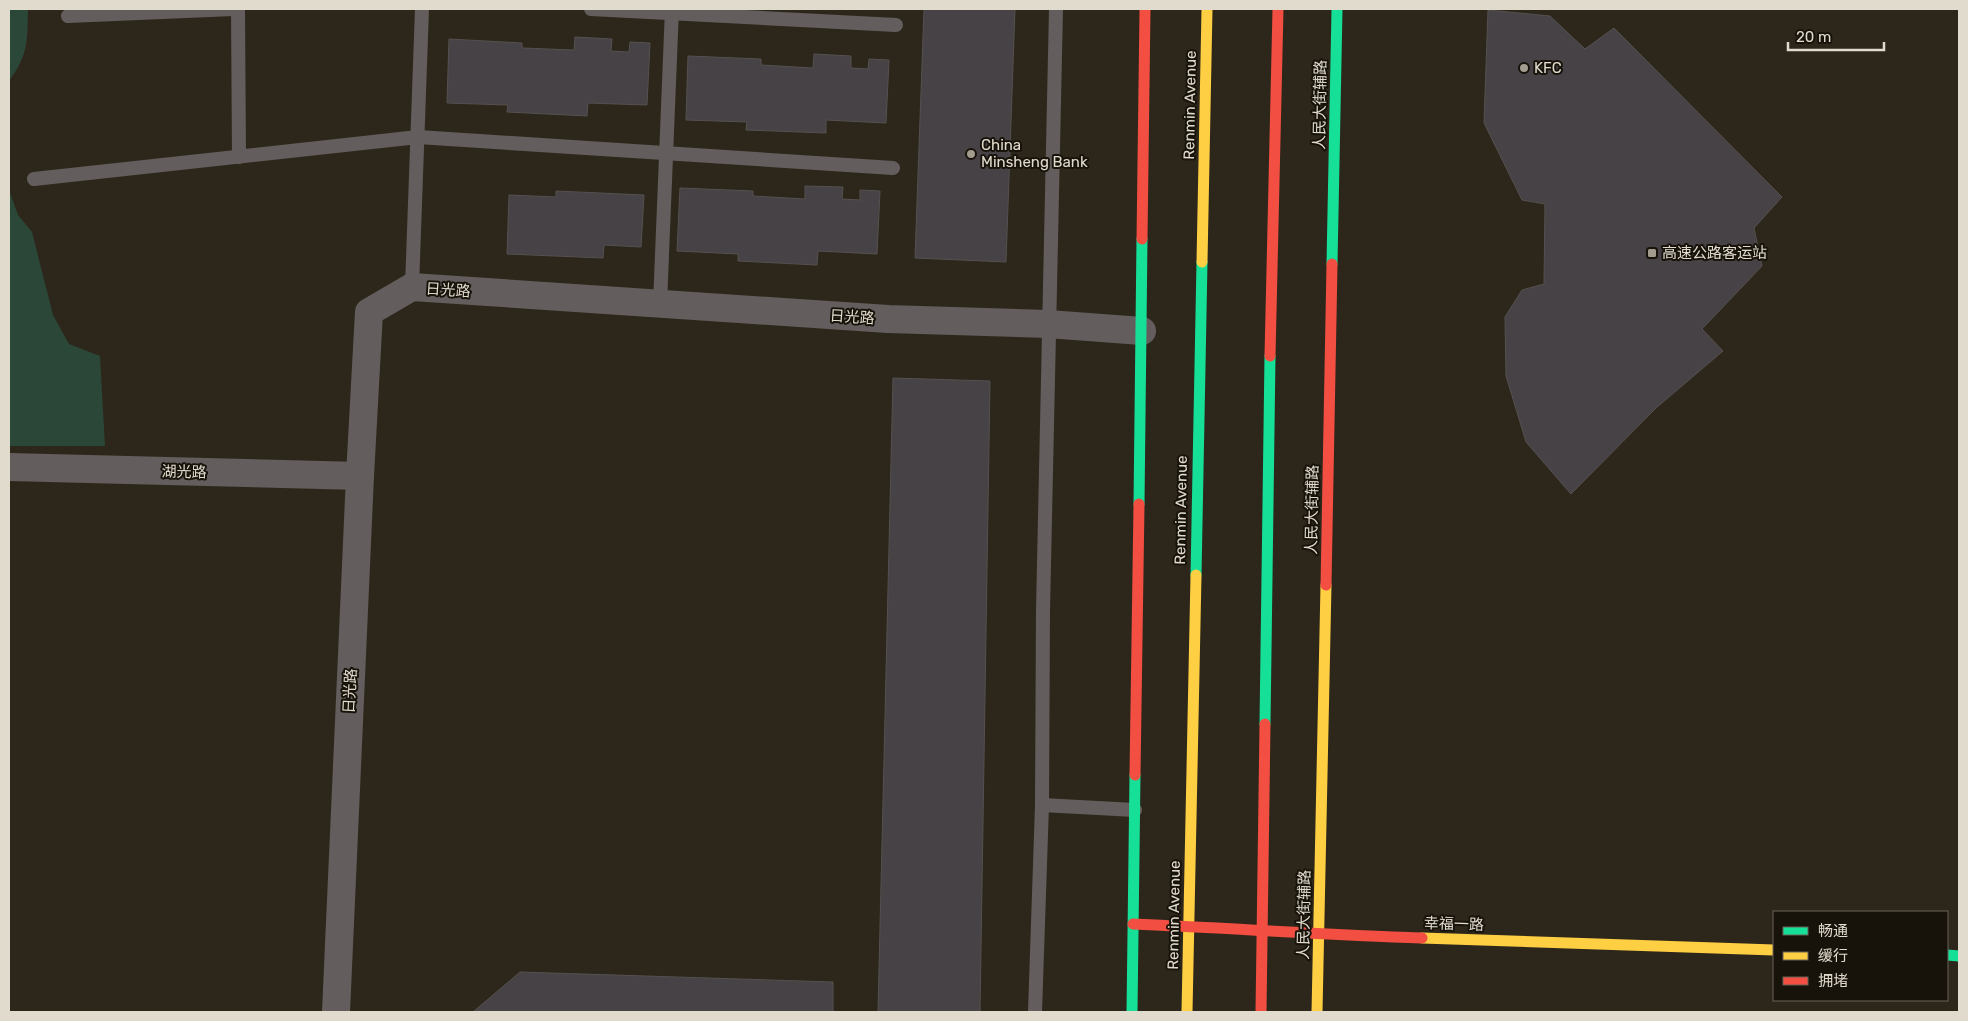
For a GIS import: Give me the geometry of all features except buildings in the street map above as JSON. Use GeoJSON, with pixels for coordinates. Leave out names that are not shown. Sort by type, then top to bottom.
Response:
{"type":"FeatureCollection","features":[{"type":"Feature","properties":{"kind":"main road"},"geometry":{"type":"LineString","coordinates":[[1132,1012],[1145,9]]}},
{"type":"Feature","properties":{"kind":"main road","name":"Renmin Avenue"},"geometry":{"type":"LineString","coordinates":[[1187,1012],[1207,9]]}},
{"type":"Feature","properties":{"kind":"main road"},"geometry":{"type":"LineString","coordinates":[[1261,1012],[1264,929],[1273,176],[1278,9]]}},
{"type":"Feature","properties":{"kind":"main road","name":"人民大街辅路"},"geometry":{"type":"LineString","coordinates":[[1316,1012],[1337,9]]}},
{"type":"Feature","properties":{"kind":"main road","name":"幸福一路"},"geometry":{"type":"LineString","coordinates":[[1133,924],[1264,929],[1318,935],[1773,950]]}},
{"type":"Feature","properties":{"kind":"street","name":"日光路"},"geometry":{"type":"LineString","coordinates":[[336,1012],[369,312],[412,287],[888,319],[1048,324],[1142,331]]}},
{"type":"Feature","properties":{"kind":"street","name":"湖光路"},"geometry":{"type":"LineString","coordinates":[[9,467],[360,476]]}},
{"type":"Feature","properties":{"kind":"lane"},"geometry":{"type":"LineString","coordinates":[[68,16],[232,9]]}},
{"type":"Feature","properties":{"kind":"lane"},"geometry":{"type":"LineString","coordinates":[[238,9],[239,157]]}},
{"type":"Feature","properties":{"kind":"lane"},"geometry":{"type":"LineString","coordinates":[[412,287],[422,9]]}},
{"type":"Feature","properties":{"kind":"lane"},"geometry":{"type":"LineString","coordinates":[[591,9],[672,11],[896,25]]}},
{"type":"Feature","properties":{"kind":"lane"},"geometry":{"type":"LineString","coordinates":[[1035,1012],[1042,806],[1048,324],[1056,9]]}},
{"type":"Feature","properties":{"kind":"lane"},"geometry":{"type":"LineString","coordinates":[[660,304],[664,153],[672,11]]}},
{"type":"Feature","properties":{"kind":"lane"},"geometry":{"type":"LineString","coordinates":[[34,179],[418,138],[893,168]]}},
{"type":"Feature","properties":{"kind":"lane"},"geometry":{"type":"LineString","coordinates":[[1042,806],[1135,810]]}},
{"type":"Feature","properties":{"kind":"green space"},"geometry":{"type":"Polygon","coordinates":[[[9,9],[28,9],[27,39],[24,55],[9,81],[9,9]]]}},
{"type":"Feature","properties":{"kind":"green space"},"geometry":{"type":"Polygon","coordinates":[[[9,190],[18,215],[32,232],[53,315],[69,344],[100,356],[105,446],[9,446],[9,190]]]}},
{"type":"Feature","properties":{"kind":"traffic: fast"},"geometry":{"type":"LineString","coordinates":[[1332,264],[1337,9]]}},
{"type":"Feature","properties":{"kind":"traffic: fast"},"geometry":{"type":"LineString","coordinates":[[1139,504],[1142,239]]}},
{"type":"Feature","properties":{"kind":"traffic: fast"},"geometry":{"type":"LineString","coordinates":[[1196,575],[1202,262]]}},
{"type":"Feature","properties":{"kind":"traffic: fast"},"geometry":{"type":"LineString","coordinates":[[1265,724],[1270,356]]}},
{"type":"Feature","properties":{"kind":"traffic: fast"},"geometry":{"type":"LineString","coordinates":[[1132,1012],[1135,775]]}},
{"type":"Feature","properties":{"kind":"traffic: fast"},"geometry":{"type":"LineString","coordinates":[[1948,955],[1959,956]]}},
{"type":"Feature","properties":{"kind":"traffic: slow"},"geometry":{"type":"LineString","coordinates":[[1202,262],[1207,9]]}},
{"type":"Feature","properties":{"kind":"traffic: slow"},"geometry":{"type":"LineString","coordinates":[[1187,1012],[1196,575]]}},
{"type":"Feature","properties":{"kind":"traffic: slow"},"geometry":{"type":"LineString","coordinates":[[1317,1012],[1326,585]]}},
{"type":"Feature","properties":{"kind":"traffic: slow"},"geometry":{"type":"LineString","coordinates":[[1422,938],[1773,950]]}},
{"type":"Feature","properties":{"kind":"traffic: jam"},"geometry":{"type":"LineString","coordinates":[[1142,239],[1145,9]]}},
{"type":"Feature","properties":{"kind":"traffic: jam"},"geometry":{"type":"LineString","coordinates":[[1270,356],[1278,9]]}},
{"type":"Feature","properties":{"kind":"traffic: jam"},"geometry":{"type":"LineString","coordinates":[[1326,585],[1332,264]]}},
{"type":"Feature","properties":{"kind":"traffic: jam"},"geometry":{"type":"LineString","coordinates":[[1135,775],[1139,504]]}},
{"type":"Feature","properties":{"kind":"traffic: jam"},"geometry":{"type":"LineString","coordinates":[[1261,1012],[1265,724]]}},
{"type":"Feature","properties":{"kind":"traffic: jam"},"geometry":{"type":"LineString","coordinates":[[1133,924],[1422,938]]}},
{"type":"Feature","properties":{"kind":"place","name":"KFC"},"geometry":{"type":"Point","coordinates":[1524,68]}},
{"type":"Feature","properties":{"kind":"place","name":"China Minsheng Bank"},"geometry":{"type":"Point","coordinates":[971,154]}},
{"type":"Feature","properties":{"kind":"place","name":"高速公路客运站"},"geometry":{"type":"Point","coordinates":[1652,253]}}]}
